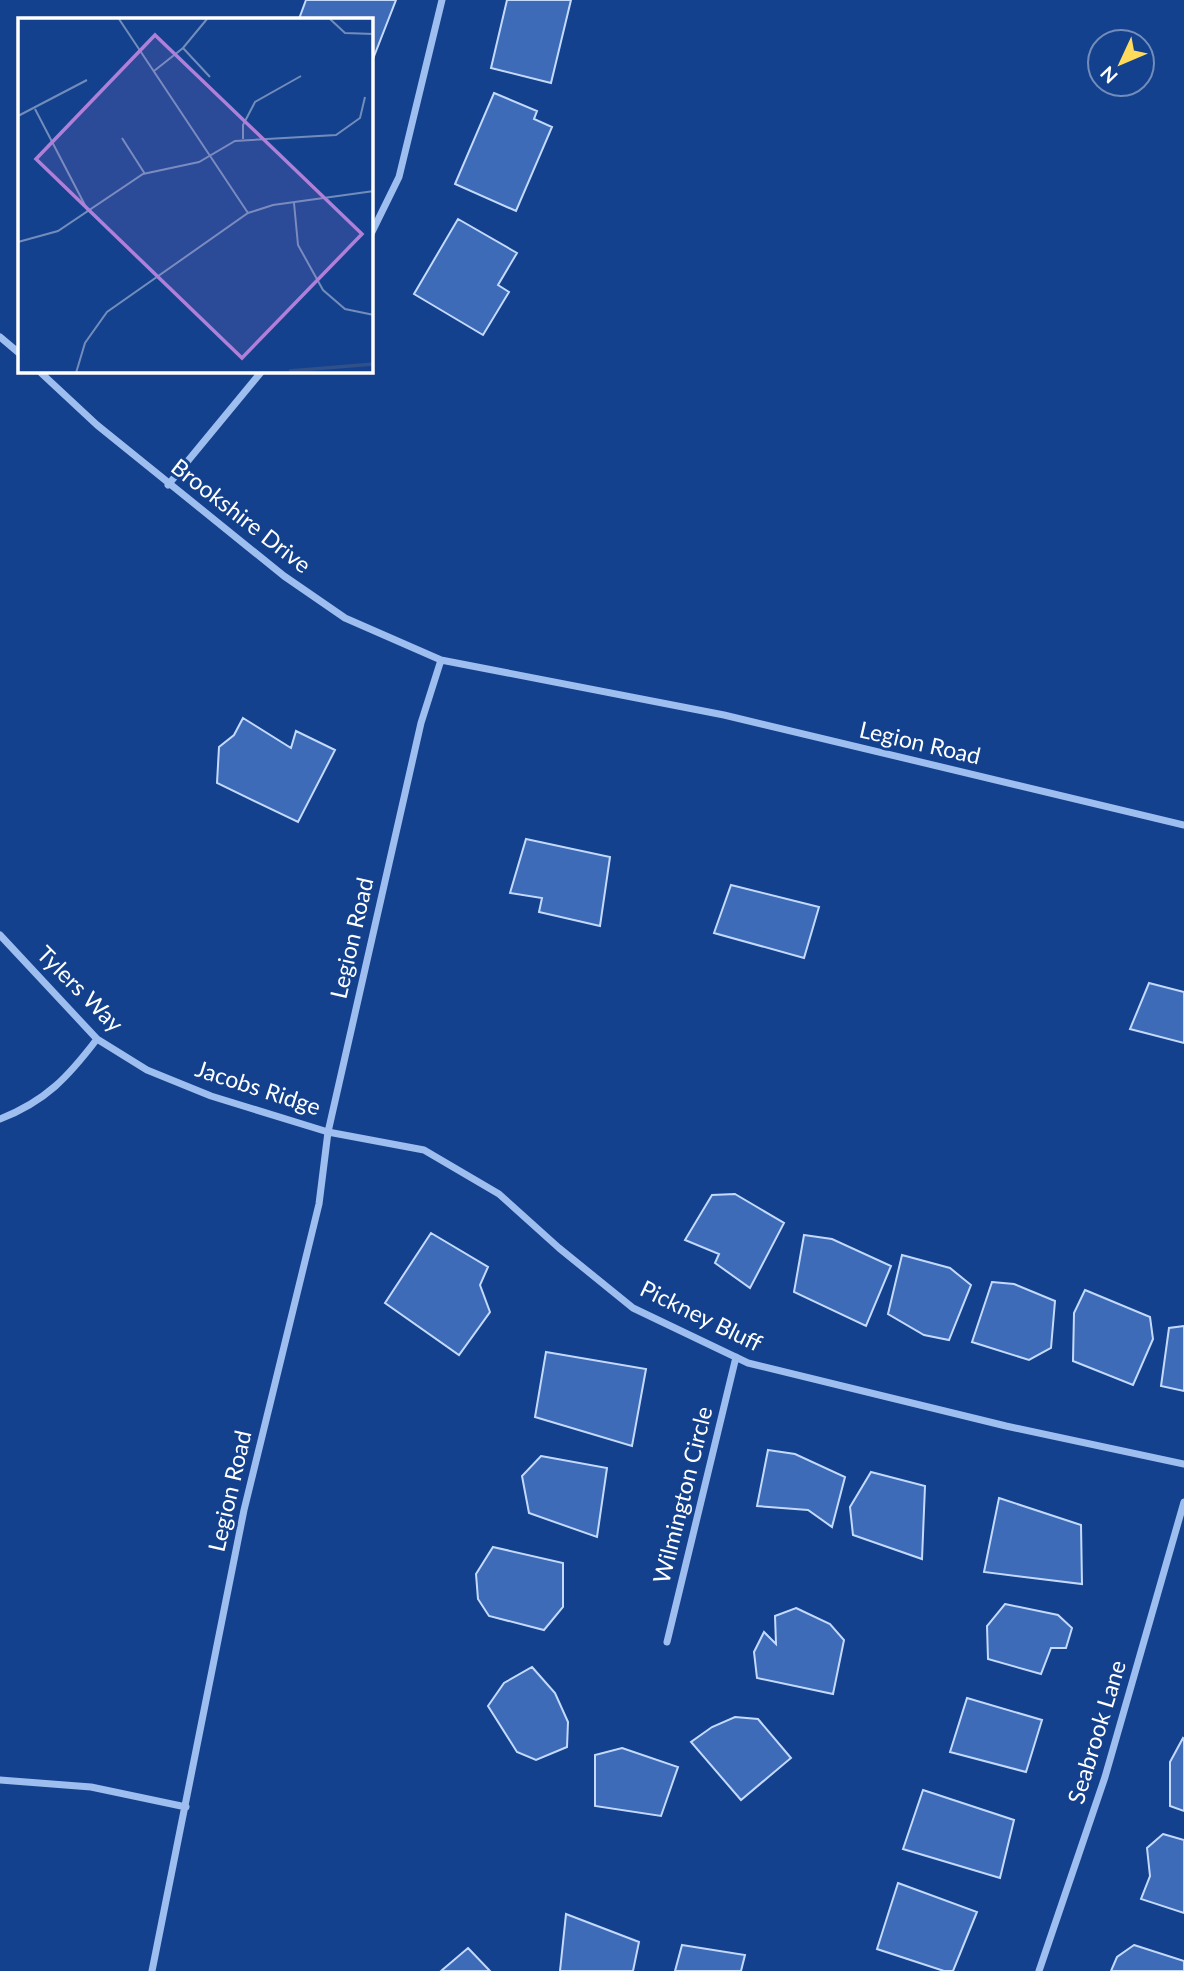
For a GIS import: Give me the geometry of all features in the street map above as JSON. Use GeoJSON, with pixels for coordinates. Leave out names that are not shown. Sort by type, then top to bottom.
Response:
{"type":"FeatureCollection","features":[{"type":"Feature","properties":{"kind":"street"},"geometry":{"type":"LineString","coordinates":[[373,230],[400,177],[442,0]]}},
{"type":"Feature","properties":{"kind":"street"},"geometry":{"type":"LineString","coordinates":[[0,337],[18,352]]}},
{"type":"Feature","properties":{"kind":"street","name":"Brookshire Drive"},"geometry":{"type":"LineString","coordinates":[[41,373],[168,485],[284,576],[345,618],[441,660]]}},
{"type":"Feature","properties":{"kind":"street"},"geometry":{"type":"LineString","coordinates":[[168,485],[260,373]]}},
{"type":"Feature","properties":{"kind":"street","name":"Legion Road"},"geometry":{"type":"LineString","coordinates":[[152,1971],[244,1510],[319,1204],[328,1132],[421,723],[441,660],[724,715],[1184,825]]}},
{"type":"Feature","properties":{"kind":"street","name":"Tylers Way"},"geometry":{"type":"LineString","coordinates":[[0,935],[97,1039],[147,1070],[176,1081]]}},
{"type":"Feature","properties":{"kind":"street"},"geometry":{"type":"LineString","coordinates":[[0,1119],[30,1107],[69,1076],[97,1039]]}},
{"type":"Feature","properties":{"kind":"street","name":"Jacobs Ridge"},"geometry":{"type":"LineString","coordinates":[[176,1081],[211,1096],[328,1132]]}},
{"type":"Feature","properties":{"kind":"street","name":"Pickney Bluff"},"geometry":{"type":"LineString","coordinates":[[328,1132],[424,1150],[499,1194],[559,1248],[633,1308],[748,1363],[1006,1426],[1184,1464]]}},
{"type":"Feature","properties":{"kind":"street","name":"Wilmington Circle"},"geometry":{"type":"LineString","coordinates":[[667,1643],[736,1357]]}},
{"type":"Feature","properties":{"kind":"street","name":"Seabrook Lane"},"geometry":{"type":"LineString","coordinates":[[1040,1971],[1105,1777],[1184,1502]]}},
{"type":"Feature","properties":{"kind":"street"},"geometry":{"type":"LineString","coordinates":[[0,1780],[91,1787],[186,1807]]}},
{"type":"Feature","properties":{"kind":"building"},"geometry":{"type":"Polygon","coordinates":[[[306,0],[396,0],[373,59],[373,18],[299,18],[306,0]]]}},
{"type":"Feature","properties":{"kind":"building"},"geometry":{"type":"Polygon","coordinates":[[[507,0],[571,0],[551,83],[491,68],[507,0]]]}},
{"type":"Feature","properties":{"kind":"building"},"geometry":{"type":"Polygon","coordinates":[[[494,93],[537,111],[534,119],[552,127],[516,211],[455,184],[494,93]]]}},
{"type":"Feature","properties":{"kind":"building"},"geometry":{"type":"Polygon","coordinates":[[[458,219],[517,253],[498,285],[509,292],[483,335],[414,294],[458,219]]]}},
{"type":"Feature","properties":{"kind":"building"},"geometry":{"type":"Polygon","coordinates":[[[243,718],[291,748],[296,731],[335,750],[298,822],[217,783],[219,747],[234,735],[243,718]]]}},
{"type":"Feature","properties":{"kind":"building"},"geometry":{"type":"Polygon","coordinates":[[[526,839],[610,857],[600,926],[539,912],[542,898],[510,893],[526,839]]]}},
{"type":"Feature","properties":{"kind":"building"},"geometry":{"type":"Polygon","coordinates":[[[731,885],[819,907],[804,958],[714,933],[731,885]]]}},
{"type":"Feature","properties":{"kind":"building"},"geometry":{"type":"Polygon","coordinates":[[[1149,983],[1184,992],[1184,1043],[1130,1029],[1149,983]]]}},
{"type":"Feature","properties":{"kind":"building"},"geometry":{"type":"Polygon","coordinates":[[[735,1194],[784,1223],[750,1288],[715,1263],[719,1254],[685,1240],[712,1195],[735,1194]]]}},
{"type":"Feature","properties":{"kind":"building"},"geometry":{"type":"Polygon","coordinates":[[[431,1233],[488,1267],[480,1285],[490,1312],[459,1355],[385,1303],[431,1233]]]}},
{"type":"Feature","properties":{"kind":"building"},"geometry":{"type":"Polygon","coordinates":[[[804,1235],[832,1239],[891,1266],[866,1326],[794,1292],[804,1235]]]}},
{"type":"Feature","properties":{"kind":"building"},"geometry":{"type":"Polygon","coordinates":[[[902,1255],[950,1268],[971,1285],[949,1340],[924,1335],[888,1314],[902,1255]]]}},
{"type":"Feature","properties":{"kind":"building"},"geometry":{"type":"Polygon","coordinates":[[[992,1282],[1014,1284],[1055,1301],[1051,1348],[1029,1360],[972,1342],[992,1282]]]}},
{"type":"Feature","properties":{"kind":"building"},"geometry":{"type":"Polygon","coordinates":[[[1085,1290],[1150,1317],[1153,1339],[1133,1385],[1073,1361],[1074,1313],[1085,1290]]]}},
{"type":"Feature","properties":{"kind":"building"},"geometry":{"type":"Polygon","coordinates":[[[1184,1326],[1184,1391],[1161,1386],[1169,1328],[1184,1326]]]}},
{"type":"Feature","properties":{"kind":"building"},"geometry":{"type":"Polygon","coordinates":[[[546,1352],[646,1369],[632,1446],[535,1417],[546,1352]]]}},
{"type":"Feature","properties":{"kind":"building"},"geometry":{"type":"Polygon","coordinates":[[[768,1450],[795,1454],[845,1477],[832,1527],[808,1510],[757,1506],[768,1450]]]}},
{"type":"Feature","properties":{"kind":"building"},"geometry":{"type":"Polygon","coordinates":[[[541,1456],[607,1468],[597,1537],[529,1513],[522,1476],[541,1456]]]}},
{"type":"Feature","properties":{"kind":"building"},"geometry":{"type":"Polygon","coordinates":[[[871,1472],[925,1486],[922,1559],[853,1535],[850,1507],[871,1472]]]}},
{"type":"Feature","properties":{"kind":"building"},"geometry":{"type":"Polygon","coordinates":[[[999,1498],[1081,1525],[1082,1584],[984,1572],[999,1498]]]}},
{"type":"Feature","properties":{"kind":"building"},"geometry":{"type":"Polygon","coordinates":[[[493,1547],[563,1563],[563,1607],[544,1630],[489,1616],[478,1599],[476,1574],[493,1547]]]}},
{"type":"Feature","properties":{"kind":"building"},"geometry":{"type":"Polygon","coordinates":[[[1005,1604],[1058,1615],[1072,1628],[1066,1648],[1051,1648],[1041,1674],[988,1659],[987,1626],[1005,1604]]]}},
{"type":"Feature","properties":{"kind":"building"},"geometry":{"type":"Polygon","coordinates":[[[796,1608],[830,1624],[844,1640],[833,1694],[757,1678],[754,1652],[764,1632],[776,1644],[775,1616],[796,1608]]]}},
{"type":"Feature","properties":{"kind":"building"},"geometry":{"type":"Polygon","coordinates":[[[532,1667],[555,1693],[568,1722],[567,1747],[536,1760],[517,1752],[488,1706],[504,1683],[532,1667]]]}},
{"type":"Feature","properties":{"kind":"building"},"geometry":{"type":"Polygon","coordinates":[[[967,1698],[1042,1720],[1026,1772],[950,1752],[967,1698]]]}},
{"type":"Feature","properties":{"kind":"building"},"geometry":{"type":"Polygon","coordinates":[[[735,1717],[758,1719],[791,1758],[741,1800],[691,1742],[712,1727],[735,1717]]]}},
{"type":"Feature","properties":{"kind":"building"},"geometry":{"type":"Polygon","coordinates":[[[1183,1738],[1184,1811],[1170,1806],[1170,1762],[1183,1738]]]}},
{"type":"Feature","properties":{"kind":"building"},"geometry":{"type":"Polygon","coordinates":[[[622,1748],[678,1767],[661,1816],[595,1806],[595,1755],[622,1748]]]}},
{"type":"Feature","properties":{"kind":"building"},"geometry":{"type":"Polygon","coordinates":[[[923,1790],[1014,1820],[1000,1878],[903,1849],[923,1790]]]}},
{"type":"Feature","properties":{"kind":"building"},"geometry":{"type":"Polygon","coordinates":[[[1163,1834],[1184,1840],[1184,1913],[1141,1899],[1150,1876],[1147,1848],[1163,1834]]]}},
{"type":"Feature","properties":{"kind":"building"},"geometry":{"type":"Polygon","coordinates":[[[898,1883],[977,1912],[953,1971],[944,1971],[877,1949],[898,1883]]]}},
{"type":"Feature","properties":{"kind":"building"},"geometry":{"type":"Polygon","coordinates":[[[566,1914],[639,1942],[633,1971],[560,1971],[566,1914]]]}},
{"type":"Feature","properties":{"kind":"building"},"geometry":{"type":"Polygon","coordinates":[[[682,1945],[745,1955],[741,1971],[675,1971],[682,1945]]]}},
{"type":"Feature","properties":{"kind":"building"},"geometry":{"type":"Polygon","coordinates":[[[1134,1945],[1184,1961],[1184,1971],[1111,1971],[1117,1957],[1134,1945]]]}},
{"type":"Feature","properties":{"kind":"building"},"geometry":{"type":"Polygon","coordinates":[[[468,1948],[490,1971],[441,1971],[468,1948]]]}}]}
